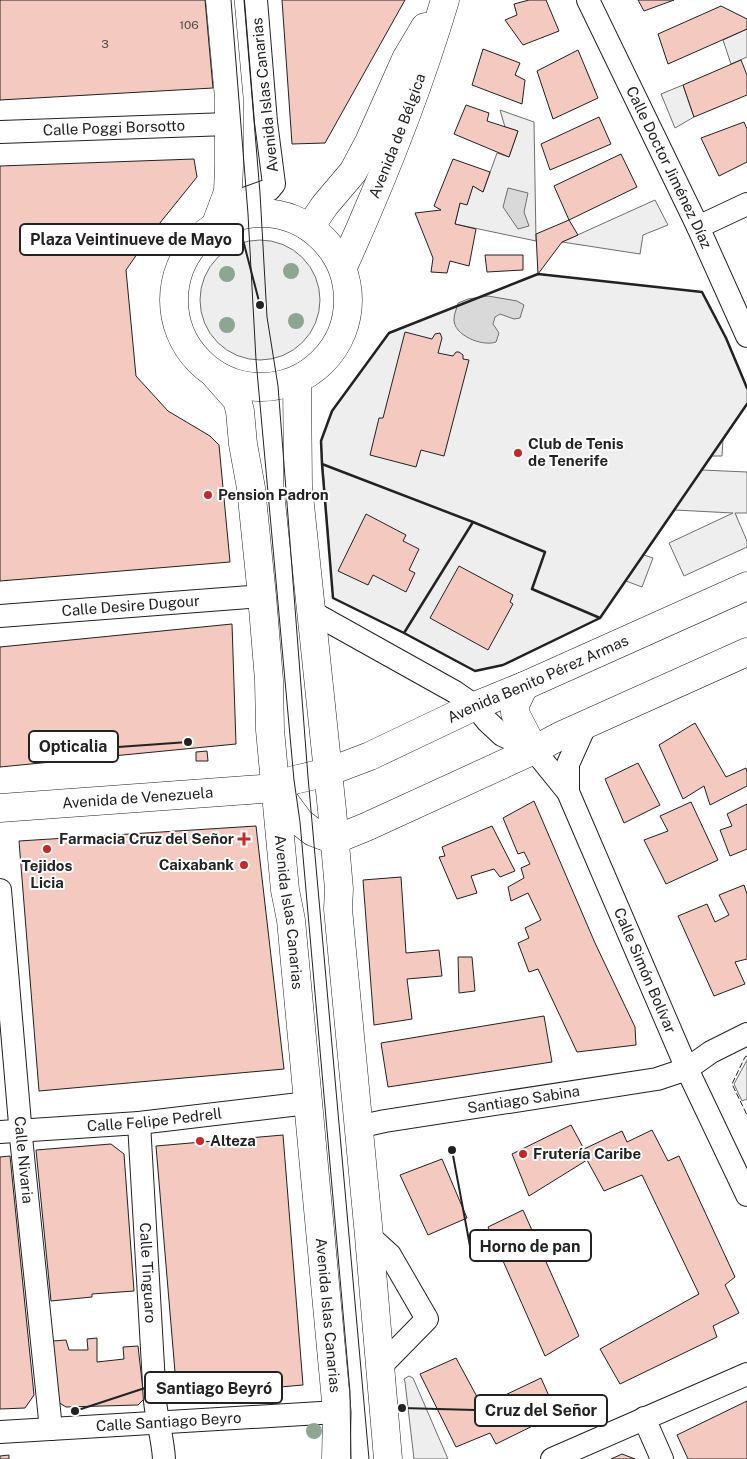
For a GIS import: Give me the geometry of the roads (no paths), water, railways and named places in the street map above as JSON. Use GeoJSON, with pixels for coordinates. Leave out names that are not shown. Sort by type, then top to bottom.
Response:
{"type":"FeatureCollection","features":[{"type":"Feature","properties":{"kind":"main road"},"geometry":{"type":"LineString","coordinates":[[219,223],[228,192],[229,98],[220,0]]}},
{"type":"Feature","properties":{"kind":"main road","name":"Avenida de Bélgica"},"geometry":{"type":"LineString","coordinates":[[310,227],[325,205],[353,172],[369,142],[406,59],[443,0]]}},
{"type":"Feature","properties":{"kind":"main road","name":"Avenida de Bélgica"},"geometry":{"type":"LineString","coordinates":[[343,267],[367,214],[429,55],[443,0]]}},
{"type":"Feature","properties":{"kind":"main road"},"geometry":{"type":"LineString","coordinates":[[260,212],[286,216],[310,227],[329,244],[343,267],[348,294],[346,320],[336,345],[319,366],[297,380],[278,386],[258,388],[235,384],[214,374],[192,354],[187,346],[178,328],[173,299],[178,269],[194,244],[219,223],[260,212]]}},
{"type":"Feature","properties":{"kind":"main road","name":"Avenida Islas Canarias"},"geometry":{"type":"LineString","coordinates":[[214,374],[237,400],[251,488],[269,680],[270,730],[275,788],[285,890],[291,920],[337,1412],[336,1459]]}},
{"type":"Feature","properties":{"kind":"main road"},"geometry":{"type":"LineString","coordinates":[[297,380],[298,486],[339,889],[338,909],[388,1459]]}},
{"type":"Feature","properties":{"kind":"main road","name":"Avenida Benito Pérez Armas"},"geometry":{"type":"LineString","coordinates":[[275,788],[294,780],[328,772],[370,756],[475,706],[747,586]]}},
{"type":"Feature","properties":{"kind":"main road"},"geometry":{"type":"LineString","coordinates":[[275,788],[300,822],[313,832],[334,840],[366,828],[586,724],[747,652]]}},
{"type":"Feature","properties":{"kind":"main road"},"geometry":{"type":"LineString","coordinates":[[524,686],[515,705],[515,713],[534,750]]}},
{"type":"Feature","properties":{"kind":"main road","name":"Avenida de Venezuela"},"geometry":{"type":"LineString","coordinates":[[0,808],[275,788]]}},
{"type":"Feature","properties":{"kind":"street","name":"Avenida Islas Canarias"},"geometry":{"type":"LineString","coordinates":[[219,223],[247,198],[269,190],[274,184],[274,172],[266,122],[256,0]]}},
{"type":"Feature","properties":{"kind":"street","name":"Calle Doctor Jiménez Díaz"},"geometry":{"type":"LineString","coordinates":[[588,0],[698,227],[747,336]]}},
{"type":"Feature","properties":{"kind":"street","name":"Calle Poggi Borsotto"},"geometry":{"type":"LineString","coordinates":[[0,132],[228,124]]}},
{"type":"Feature","properties":{"kind":"street"},"geometry":{"type":"LineString","coordinates":[[698,227],[747,204]]}},
{"type":"Feature","properties":{"kind":"street","name":"Calle Desire Dugour"},"geometry":{"type":"LineString","coordinates":[[0,616],[262,596]]}},
{"type":"Feature","properties":{"kind":"street"},"geometry":{"type":"LineString","coordinates":[[310,611],[455,692],[475,706],[502,735],[534,750]]}},
{"type":"Feature","properties":{"kind":"street"},"geometry":{"type":"LineString","coordinates":[[568,792],[568,764],[586,724]]}},
{"type":"Feature","properties":{"kind":"street","name":"Calle Simón Bolívar"},"geometry":{"type":"LineString","coordinates":[[534,750],[568,792],[687,1068],[747,1195]]}},
{"type":"Feature","properties":{"kind":"street","name":"Calle Nivaria"},"geometry":{"type":"LineString","coordinates":[[0,890],[10,1131],[51,1428]]}},
{"type":"Feature","properties":{"kind":"street","name":"Santiago Sabina"},"geometry":{"type":"LineString","coordinates":[[359,1130],[371,1124],[385,1121],[657,1079],[687,1068],[711,1052],[747,1034]]}},
{"type":"Feature","properties":{"kind":"street","name":"Calle Felipe Pedrell"},"geometry":{"type":"LineString","coordinates":[[10,1131],[139,1122],[308,1103]]}},
{"type":"Feature","properties":{"kind":"street","name":"Calle Tinguaro"},"geometry":{"type":"LineString","coordinates":[[139,1122],[157,1422],[163,1443],[164,1459]]}},
{"type":"Feature","properties":{"kind":"street"},"geometry":{"type":"LineString","coordinates":[[369,1236],[390,1256],[427,1319],[380,1367]]}},
{"type":"Feature","properties":{"kind":"street"},"geometry":{"type":"LineString","coordinates":[[552,1459],[747,1374]]}},
{"type":"Feature","properties":{"kind":"street","name":"Calle Santiago Beyro"},"geometry":{"type":"LineString","coordinates":[[0,1432],[337,1412]]}},
{"type":"Feature","properties":{"kind":"street"},"geometry":{"type":"LineString","coordinates":[[644,1418],[662,1459]]}},
{"type":"Feature","properties":{"kind":"tram line"},"geometry":{"type":"LineString","coordinates":[[231,0],[248,214],[256,360],[294,780],[300,822],[350,1392],[351,1459]]}},
{"type":"Feature","properties":{"kind":"tram line"},"geometry":{"type":"LineString","coordinates":[[244,0],[260,193],[267,317],[278,386],[308,777],[369,1459]]}},
{"type":"Feature","properties":{"kind":"place","name":"Plaza Veintinueve de Mayo"},"geometry":{"type":"Point","coordinates":[260,305]}},
{"type":"Feature","properties":{"kind":"place","name":"Club de Tenis de Tenerife"},"geometry":{"type":"Point","coordinates":[518,453]}},
{"type":"Feature","properties":{"kind":"place","name":"Pension Padron"},"geometry":{"type":"Point","coordinates":[208,495]}},
{"type":"Feature","properties":{"kind":"place","name":"Opticalia"},"geometry":{"type":"Point","coordinates":[188,742]}},
{"type":"Feature","properties":{"kind":"place","name":"Farmacia Cruz del Señor"},"geometry":{"type":"Point","coordinates":[244,839]}},
{"type":"Feature","properties":{"kind":"place","name":"Tejidos Licia"},"geometry":{"type":"Point","coordinates":[47,849]}},
{"type":"Feature","properties":{"kind":"place","name":"Caixabank"},"geometry":{"type":"Point","coordinates":[244,865]}},
{"type":"Feature","properties":{"kind":"place","name":"Alteza"},"geometry":{"type":"Point","coordinates":[200,1141]}},
{"type":"Feature","properties":{"kind":"place","name":"Horno de pan"},"geometry":{"type":"Point","coordinates":[452,1150]}},
{"type":"Feature","properties":{"kind":"place","name":"Frutería Caribe"},"geometry":{"type":"Point","coordinates":[523,1154]}},
{"type":"Feature","properties":{"kind":"place","name":"Cruz del Señor"},"geometry":{"type":"Point","coordinates":[402,1408]}},
{"type":"Feature","properties":{"kind":"place","name":"Santiago Beyró"},"geometry":{"type":"Point","coordinates":[75,1411]}}]}
